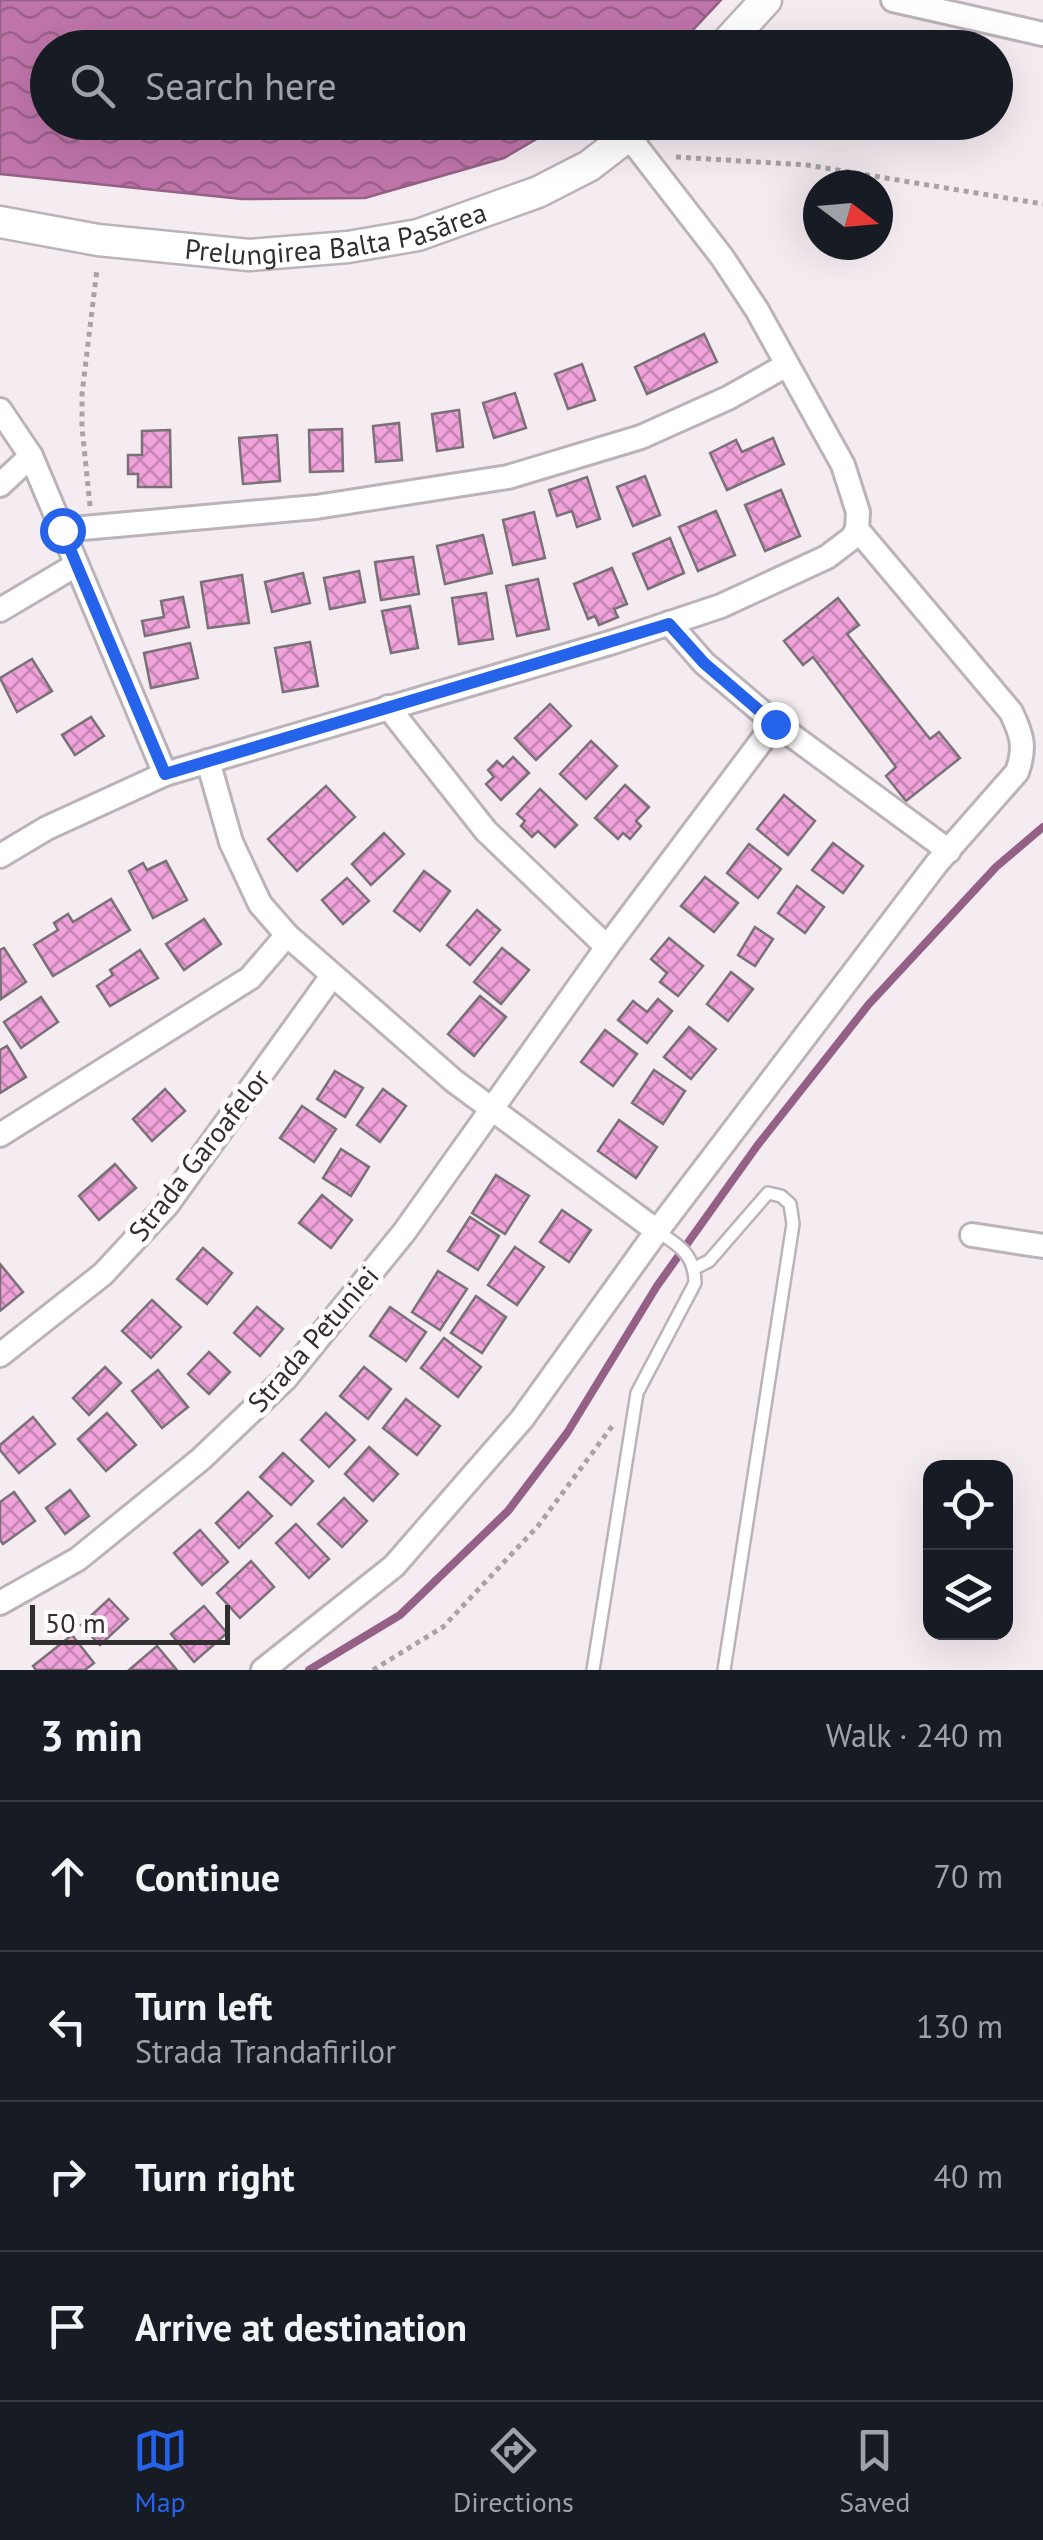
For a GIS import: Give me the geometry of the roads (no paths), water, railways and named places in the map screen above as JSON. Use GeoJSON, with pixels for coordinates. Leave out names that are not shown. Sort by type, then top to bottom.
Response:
{"type":"FeatureCollection","features":[{"type":"Feature","properties":{"kind":"street"},"geometry":{"type":"LineString","coordinates":[[738,30],[766,0]]}},
{"type":"Feature","properties":{"kind":"street"},"geometry":{"type":"LineString","coordinates":[[892,0],[1043,34]]}},
{"type":"Feature","properties":{"kind":"street"},"geometry":{"type":"LineString","coordinates":[[0,856],[46,828],[165,774],[669,624],[720,606],[827,557],[852,538],[858,512],[843,465],[757,310],[639,140]]}},
{"type":"Feature","properties":{"kind":"street","name":"Prelungirea Balta Pasărea"},"geometry":{"type":"LineString","coordinates":[[0,222],[98,240],[249,255],[348,247],[418,234],[538,192],[639,140]]}},
{"type":"Feature","properties":{"kind":"street"},"geometry":{"type":"LineString","coordinates":[[62,530],[316,506],[508,477],[641,437],[728,398],[786,366]]}},
{"type":"Feature","properties":{"kind":"street"},"geometry":{"type":"LineString","coordinates":[[0,410],[31,456],[165,774]]}},
{"type":"Feature","properties":{"kind":"street"},"geometry":{"type":"LineString","coordinates":[[0,486],[31,456]]}},
{"type":"Feature","properties":{"kind":"street"},"geometry":{"type":"LineString","coordinates":[[263,1670],[394,1566],[522,1419],[665,1236],[949,851],[1034,752],[1012,712],[857,529]]}},
{"type":"Feature","properties":{"kind":"street"},"geometry":{"type":"LineString","coordinates":[[0,610],[76,565]]}},
{"type":"Feature","properties":{"kind":"street"},"geometry":{"type":"LineString","coordinates":[[669,624],[704,663],[775,724],[949,851]]}},
{"type":"Feature","properties":{"kind":"street"},"geometry":{"type":"LineString","coordinates":[[388,706],[486,831],[607,947]]}},
{"type":"Feature","properties":{"kind":"street","name":"Strada Petuniei"},"geometry":{"type":"LineString","coordinates":[[0,1603],[78,1559],[201,1459],[286,1378],[406,1231],[607,947],[775,724]]}},
{"type":"Feature","properties":{"kind":"street"},"geometry":{"type":"LineString","coordinates":[[208,761],[231,842],[260,904],[287,935],[454,1081],[665,1236]]}},
{"type":"Feature","properties":{"kind":"street"},"geometry":{"type":"LineString","coordinates":[[0,1135],[250,978],[287,935]]}},
{"type":"Feature","properties":{"kind":"street","name":"Strada Garoafelor"},"geometry":{"type":"LineString","coordinates":[[0,1355],[103,1274],[167,1205],[332,976]]}},
{"type":"Feature","properties":{"kind":"street"},"geometry":{"type":"LineString","coordinates":[[972,1235],[1043,1246]]}},
{"type":"Feature","properties":{"kind":"lane"},"geometry":{"type":"LineString","coordinates":[[692,1262],[708,1261],[768,1193],[781,1196],[790,1204],[792,1224],[724,1670]]}},
{"type":"Feature","properties":{"kind":"lane"},"geometry":{"type":"LineString","coordinates":[[593,1670],[636,1394],[695,1283],[692,1262],[665,1236]]}},
{"type":"Feature","properties":{"kind":"water"},"geometry":{"type":"Polygon","coordinates":[[[0,0],[721,0],[693,30],[30,30],[30,140],[535,140],[504,158],[365,198],[242,199],[0,174],[0,0]]]}},
{"type":"Feature","properties":{"kind":"waterway"},"geometry":{"type":"LineString","coordinates":[[309,1670],[400,1615],[508,1511],[567,1433],[657,1286],[757,1146],[869,1004],[996,867],[1043,827]]}}]}
